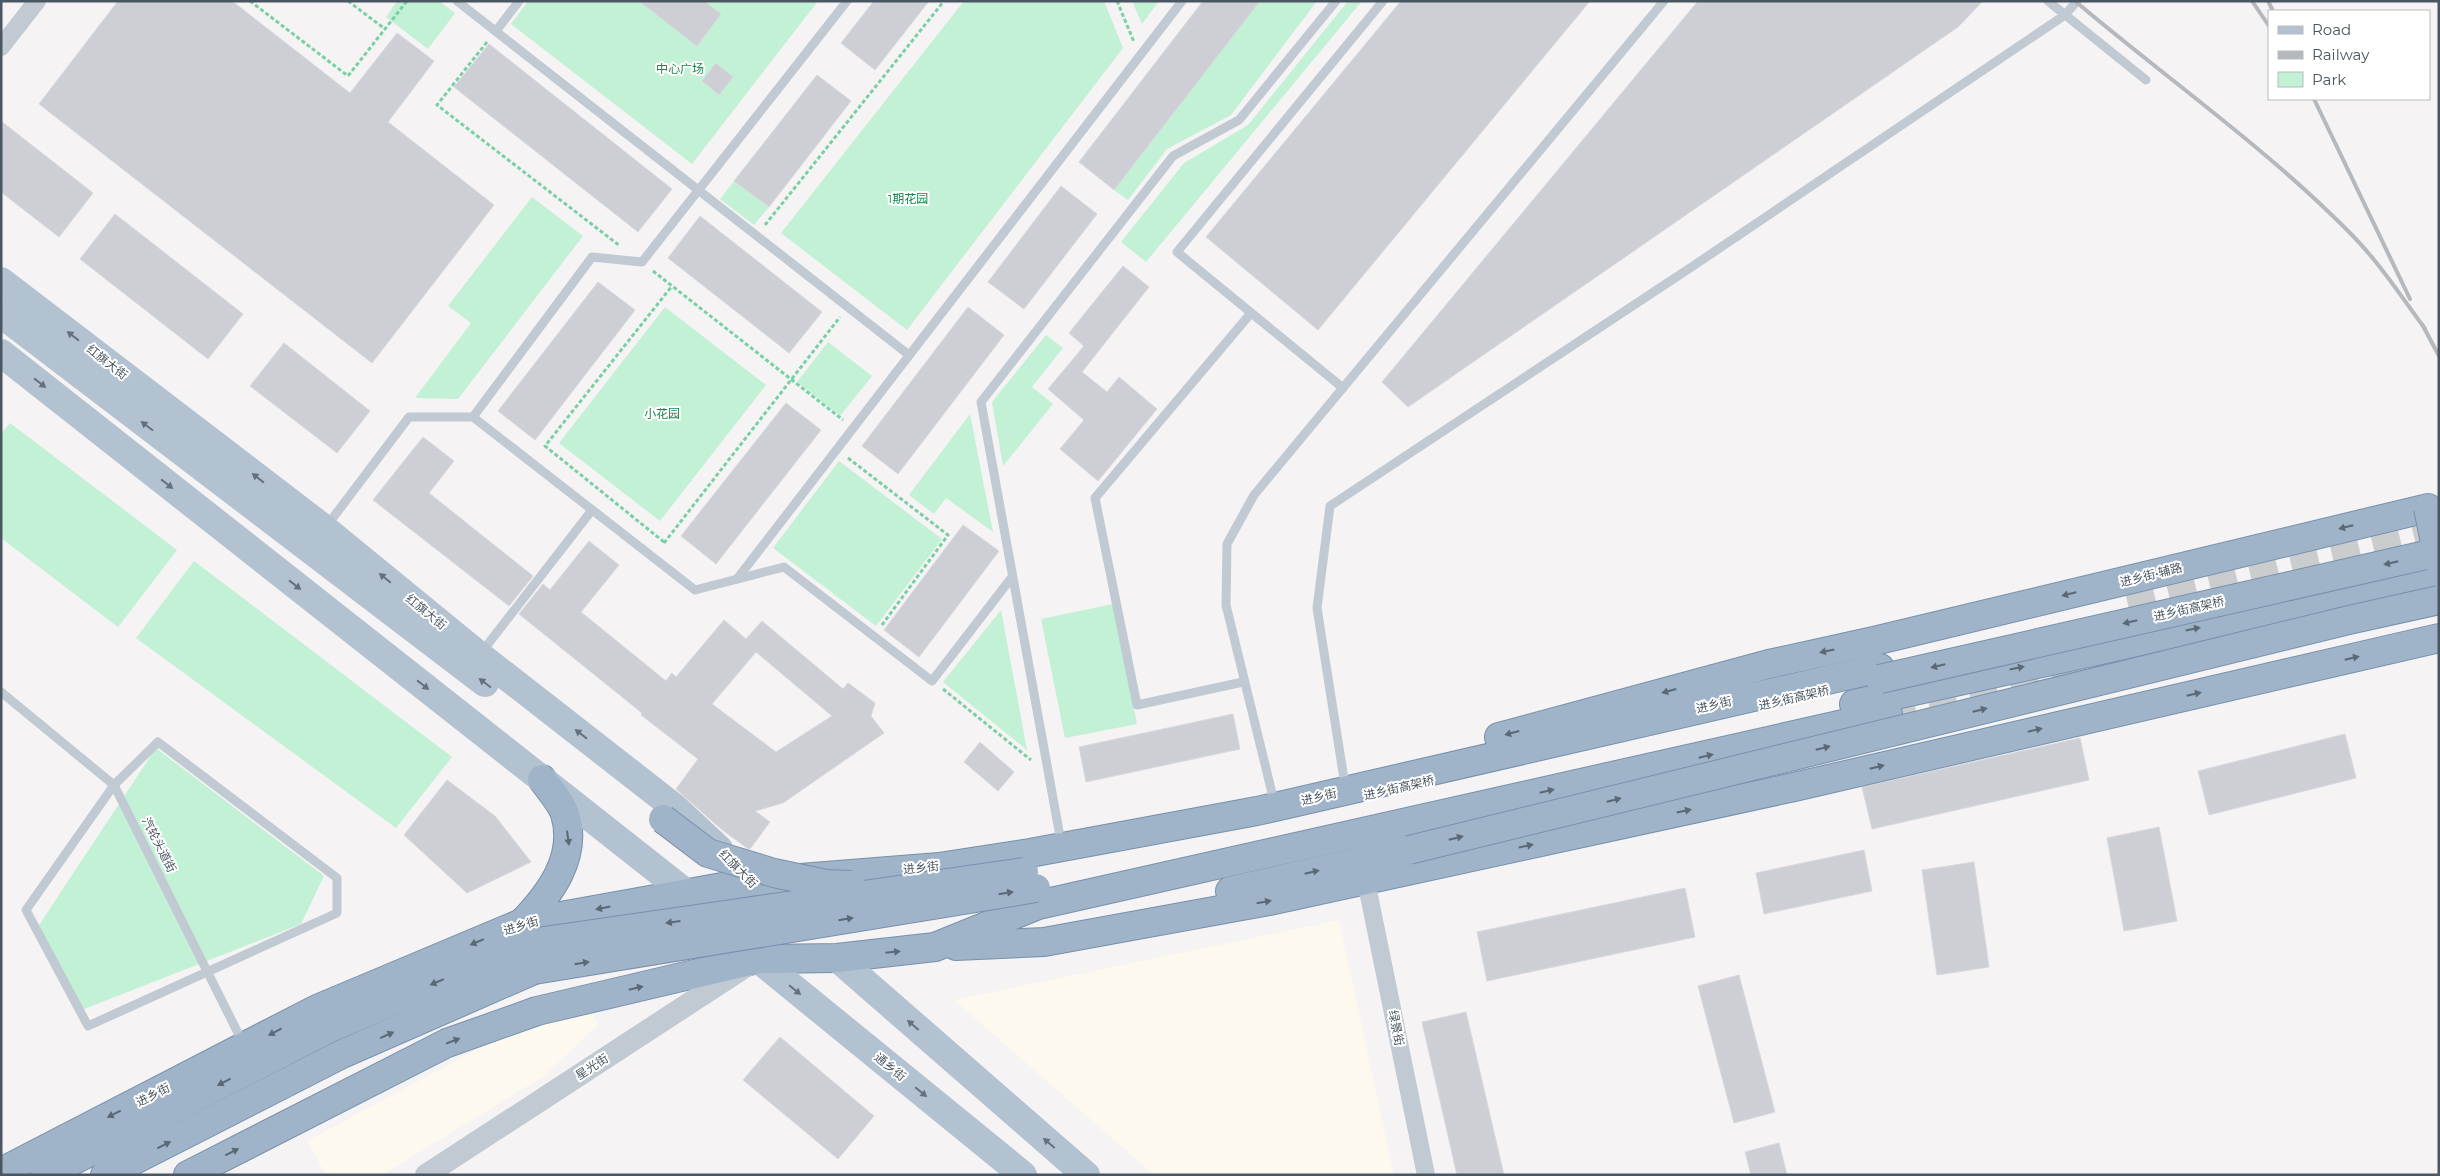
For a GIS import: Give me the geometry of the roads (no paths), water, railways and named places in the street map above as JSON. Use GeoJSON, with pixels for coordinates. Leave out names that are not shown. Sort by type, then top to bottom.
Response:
{"type":"FeatureCollection","features":[{"type":"Feature","properties":{"kind":"highway","name":"进乡街•辅路"},"geometry":{"type":"LineString","coordinates":[[939,867],[1023,837],[1344,779],[1769,664],[1874,641],[2428,508],[2439,562]]}},
{"type":"Feature","properties":{"kind":"highway","name":"进乡街高架桥"},"geometry":{"type":"LineString","coordinates":[[1034,880],[2439,552]]}},
{"type":"Feature","properties":{"kind":"highway","name":"进乡街高架桥"},"geometry":{"type":"LineString","coordinates":[[1034,880],[2439,576]]}},
{"type":"Feature","properties":{"kind":"highway"},"geometry":{"type":"LineString","coordinates":[[188,1175],[447,1043],[537,1011],[758,959],[837,958],[935,947],[1044,942],[1235,890],[1409,850],[2350,620],[2439,600]]}},
{"type":"Feature","properties":{"kind":"highway"},"geometry":{"type":"LineString","coordinates":[[1079,934],[1269,902],[1366,881],[1794,787],[2439,638]]}},
{"type":"Feature","properties":{"kind":"highway"},"geometry":{"type":"LineString","coordinates":[[1769,664],[1776,691]]}},
{"type":"Feature","properties":{"kind":"highway","name":"进乡街"},"geometry":{"type":"LineString","coordinates":[[12,1170],[317,1009],[522,923],[685,892],[750,882],[939,867],[1030,853],[1257,811],[1880,668]]}},
{"type":"Feature","properties":{"kind":"highway"},"geometry":{"type":"LineString","coordinates":[[935,947],[1038,905],[1888,714]]}},
{"type":"Feature","properties":{"kind":"highway"},"geometry":{"type":"LineString","coordinates":[[1786,738],[1794,787]]}},
{"type":"Feature","properties":{"kind":"highway"},"geometry":{"type":"LineString","coordinates":[[522,923],[554,885],[570,847],[565,813],[542,779]]}},
{"type":"Feature","properties":{"kind":"highway"},"geometry":{"type":"LineString","coordinates":[[663,819],[708,853],[774,873],[826,884],[915,886]]}},
{"type":"Feature","properties":{"kind":"highway"},"geometry":{"type":"LineString","coordinates":[[105,1175],[342,1054],[534,970],[1034,880]]}},
{"type":"Feature","properties":{"kind":"highway","name":"进乡街"},"geometry":{"type":"LineString","coordinates":[[44,1175],[330,1028],[530,943],[915,886],[1034,880]]}},
{"type":"Feature","properties":{"kind":"highway","name":"红旗大街"},"geometry":{"type":"LineString","coordinates":[[750,882],[837,958]]}},
{"type":"Feature","properties":{"kind":"highway"},"geometry":{"type":"LineString","coordinates":[[685,892],[758,959]]}},
{"type":"Feature","properties":{"kind":"main road","name":"红旗大街"},"geometry":{"type":"LineString","coordinates":[[1,281],[325,529],[479,655],[674,807],[750,882]]}},
{"type":"Feature","properties":{"kind":"main road"},"geometry":{"type":"LineString","coordinates":[[1,314],[663,819]]}},
{"type":"Feature","properties":{"kind":"main road"},"geometry":{"type":"LineString","coordinates":[[1,353],[685,892]]}},
{"type":"Feature","properties":{"kind":"main road"},"geometry":{"type":"LineString","coordinates":[[837,958],[1086,1175]]}},
{"type":"Feature","properties":{"kind":"main road","name":"通乡街"},"geometry":{"type":"LineString","coordinates":[[758,959],[1023,1175]]}},
{"type":"Feature","properties":{"kind":"street"},"geometry":{"type":"LineString","coordinates":[[1,47],[37,1]]}},
{"type":"Feature","properties":{"kind":"street","name":"绿景街"},"geometry":{"type":"LineString","coordinates":[[1366,881],[1426,1175]]}},
{"type":"Feature","properties":{"kind":"street","name":"星光街"},"geometry":{"type":"LineString","coordinates":[[426,1175],[758,959]]}},
{"type":"Feature","properties":{"kind":"lane"},"geometry":{"type":"LineString","coordinates":[[457,1],[909,355]]}},
{"type":"Feature","properties":{"kind":"lane"},"geometry":{"type":"LineString","coordinates":[[496,31],[519,1]]}},
{"type":"Feature","properties":{"kind":"lane"},"geometry":{"type":"LineString","coordinates":[[473,417],[592,257],[642,262],[700,191],[847,1]]}},
{"type":"Feature","properties":{"kind":"lane"},"geometry":{"type":"LineString","coordinates":[[737,579],[1182,1]]}},
{"type":"Feature","properties":{"kind":"lane"},"geometry":{"type":"LineString","coordinates":[[1059,831],[981,402],[1173,156],[1239,120],[1336,1]]}},
{"type":"Feature","properties":{"kind":"lane"},"geometry":{"type":"LineString","coordinates":[[1343,388],[1178,252],[1383,1]]}},
{"type":"Feature","properties":{"kind":"lane"},"geometry":{"type":"LineString","coordinates":[[1272,793],[1243,682],[1226,606],[1227,544],[1254,495],[1664,1]]}},
{"type":"Feature","properties":{"kind":"lane"},"geometry":{"type":"LineString","coordinates":[[2048,1],[2146,80]]}},
{"type":"Feature","properties":{"kind":"lane"},"geometry":{"type":"LineString","coordinates":[[1344,779],[1317,608],[1330,506],[1704,259],[2065,15],[2077,1]]}},
{"type":"Feature","properties":{"kind":"lane"},"geometry":{"type":"LineString","coordinates":[[1243,682],[1137,705],[1095,498],[1251,313]]}},
{"type":"Feature","properties":{"kind":"lane"},"geometry":{"type":"LineString","coordinates":[[325,529],[409,417],[473,417],[695,590],[784,567],[932,681],[1012,577]]}},
{"type":"Feature","properties":{"kind":"lane"},"geometry":{"type":"LineString","coordinates":[[479,655],[496,630],[592,510]]}},
{"type":"Feature","properties":{"kind":"lane","name":"汽轮头道街"},"geometry":{"type":"LineString","coordinates":[[1,692],[114,785],[246,1048]]}},
{"type":"Feature","properties":{"kind":"lane"},"geometry":{"type":"LineString","coordinates":[[158,742],[337,878],[337,913],[208,971],[88,1026],[26,910],[114,785],[158,742]]}},
{"type":"Feature","properties":{"kind":"tunnel"},"geometry":{"type":"LineString","coordinates":[[2129,609],[2439,535]]}},
{"type":"Feature","properties":{"kind":"tunnel"},"geometry":{"type":"LineString","coordinates":[[1888,714],[2176,649]]}},
{"type":"Feature","properties":{"kind":"railway"},"geometry":{"type":"LineString","coordinates":[[2075,1],[2217,115],[2320,204],[2353,236],[2372,258],[2425,329]]}},
{"type":"Feature","properties":{"kind":"railway"},"geometry":{"type":"LineString","coordinates":[[2252,1],[2268,25]]}},
{"type":"Feature","properties":{"kind":"railway"},"geometry":{"type":"LineString","coordinates":[[2268,1],[2272,10]]}},
{"type":"Feature","properties":{"kind":"railway"},"geometry":{"type":"LineString","coordinates":[[2314,100],[2410,299]]}},
{"type":"Feature","properties":{"kind":"railway"},"geometry":{"type":"LineString","coordinates":[[2422,324],[2439,356]]}},
{"type":"Feature","properties":{"kind":"park label","name":"中心广场"},"geometry":{"type":"Point","coordinates":[680,69]}},
{"type":"Feature","properties":{"kind":"park label","name":"1期花园"},"geometry":{"type":"Point","coordinates":[908,199]}},
{"type":"Feature","properties":{"kind":"park label","name":"小花园"},"geometry":{"type":"Point","coordinates":[662,414]}}]}
